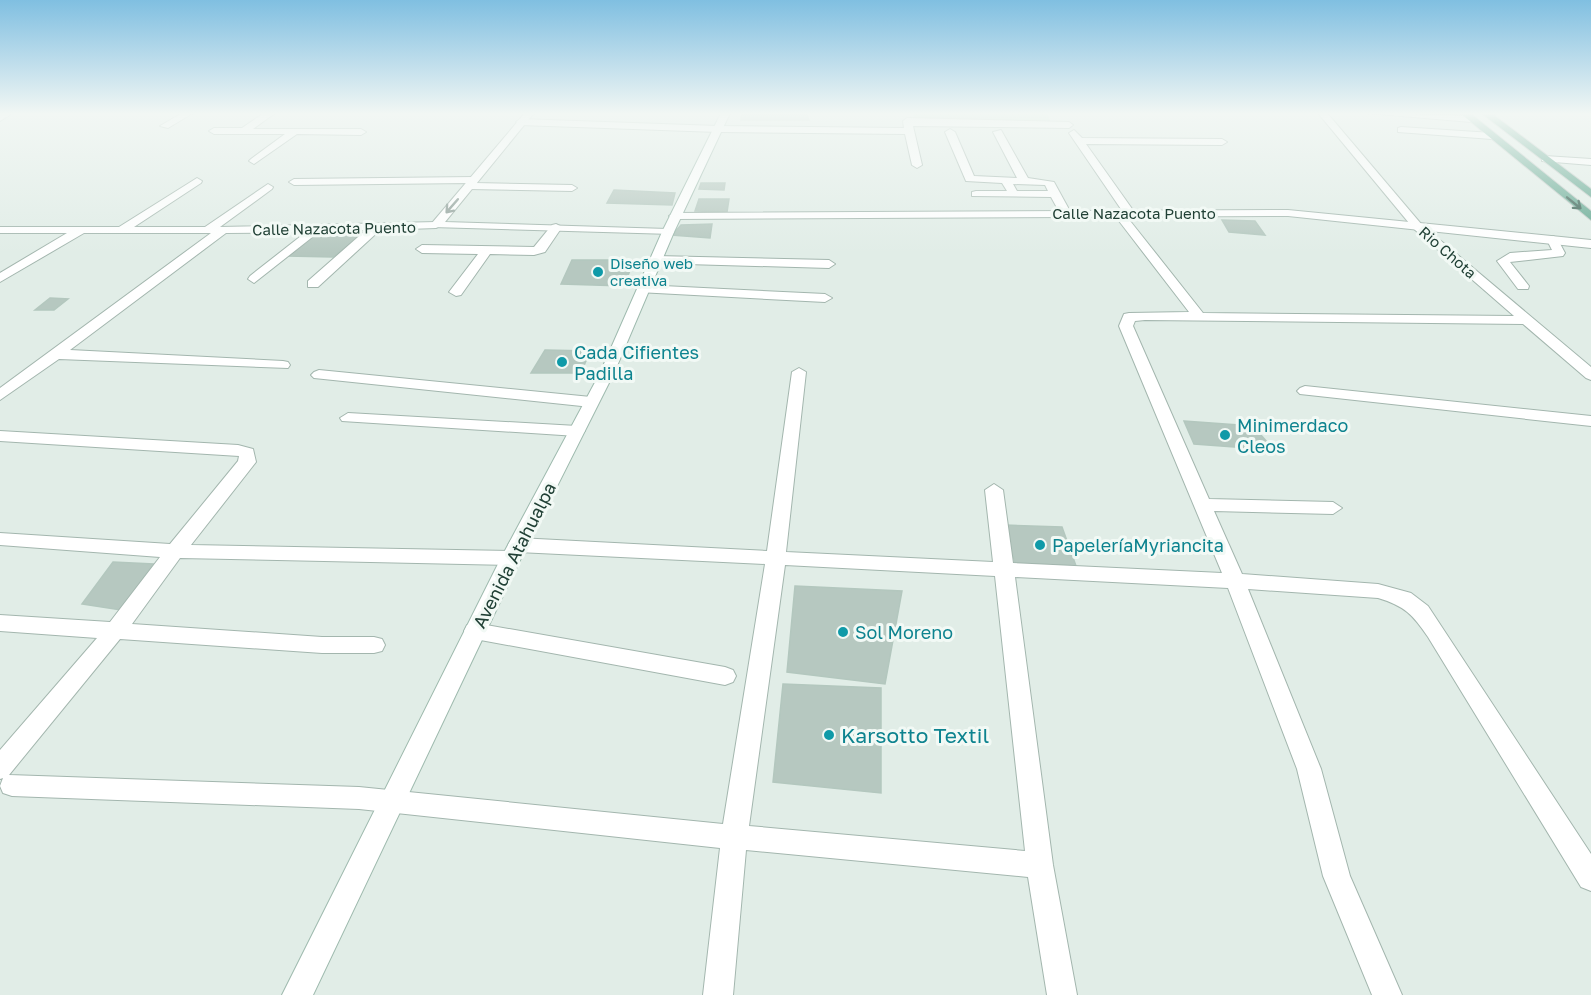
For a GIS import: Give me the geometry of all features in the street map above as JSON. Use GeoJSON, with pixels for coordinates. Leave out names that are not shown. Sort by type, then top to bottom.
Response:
{"type":"FeatureCollection","features":[{"type":"Feature","properties":{"kind":"main road"},"geometry":{"type":"LineString","coordinates":[[1521,159],[1591,216]]}},
{"type":"Feature","properties":{"kind":"main road"},"geometry":{"type":"LineString","coordinates":[[1546,159],[1591,194]]}},
{"type":"Feature","properties":{"kind":"street"},"geometry":{"type":"LineString","coordinates":[[436,225],[491,159]]}},
{"type":"Feature","properties":{"kind":"street","name":"Avenida Atahualpa"},"geometry":{"type":"LineString","coordinates":[[297,995],[390,801],[514,552],[607,373],[671,224],[703,159]]}},
{"type":"Feature","properties":{"kind":"street"},"geometry":{"type":"LineString","coordinates":[[916,159],[917,165]]}},
{"type":"Feature","properties":{"kind":"street"},"geometry":{"type":"LineString","coordinates":[[962,159],[970,179],[1047,182],[1065,213]]}},
{"type":"Feature","properties":{"kind":"street"},"geometry":{"type":"LineString","coordinates":[[1013,159],[1024,181]]}},
{"type":"Feature","properties":{"kind":"street"},"geometry":{"type":"LineString","coordinates":[[1091,159],[1126,216],[1199,316]]}},
{"type":"Feature","properties":{"kind":"street","name":"Rio Chota"},"geometry":{"type":"LineString","coordinates":[[1362,159],[1419,227],[1591,375]]}},
{"type":"Feature","properties":{"kind":"street"},"geometry":{"type":"LineString","coordinates":[[1552,159],[1591,162]]}},
{"type":"Feature","properties":{"kind":"street"},"geometry":{"type":"LineString","coordinates":[[121,230],[197,181]]}},
{"type":"Feature","properties":{"kind":"street"},"geometry":{"type":"LineString","coordinates":[[1006,181],[1014,194]]}},
{"type":"Feature","properties":{"kind":"street"},"geometry":{"type":"LineString","coordinates":[[294,182],[472,183],[572,188]]}},
{"type":"Feature","properties":{"kind":"street"},"geometry":{"type":"LineString","coordinates":[[0,395],[215,230],[268,186]]}},
{"type":"Feature","properties":{"kind":"street"},"geometry":{"type":"LineString","coordinates":[[976,194],[1055,194]]}},
{"type":"Feature","properties":{"kind":"street","name":"Calle Nazacota Puento"},"geometry":{"type":"LineString","coordinates":[[0,230],[215,230],[436,225],[556,227],[1065,213],[1126,216],[1288,213],[1591,244]]}},
{"type":"Feature","properties":{"kind":"street"},"geometry":{"type":"LineString","coordinates":[[313,284],[376,227]]}},
{"type":"Feature","properties":{"kind":"street"},"geometry":{"type":"LineString","coordinates":[[422,249],[534,252],[541,249],[556,227]]}},
{"type":"Feature","properties":{"kind":"street"},"geometry":{"type":"LineString","coordinates":[[254,279],[317,228]]}},
{"type":"Feature","properties":{"kind":"street"},"geometry":{"type":"LineString","coordinates":[[0,278],[82,230]]}},
{"type":"Feature","properties":{"kind":"street"},"geometry":{"type":"LineString","coordinates":[[1523,286],[1503,261],[1510,257],[1560,253],[1553,240]]}},
{"type":"Feature","properties":{"kind":"street"},"geometry":{"type":"LineString","coordinates":[[456,292],[487,250]]}},
{"type":"Feature","properties":{"kind":"street"},"geometry":{"type":"LineString","coordinates":[[656,260],[829,264]]}},
{"type":"Feature","properties":{"kind":"street"},"geometry":{"type":"LineString","coordinates":[[643,289],[825,298]]}},
{"type":"Feature","properties":{"kind":"street"},"geometry":{"type":"LineString","coordinates":[[1387,995],[1337,876],[1309,770],[1235,581],[1126,326],[1129,317],[1527,320]]}},
{"type":"Feature","properties":{"kind":"street"},"geometry":{"type":"LineString","coordinates":[[55,354],[283,365]]}},
{"type":"Feature","properties":{"kind":"street"},"geometry":{"type":"LineString","coordinates":[[718,995],[734,837],[776,558],[799,372]]}},
{"type":"Feature","properties":{"kind":"street"},"geometry":{"type":"LineString","coordinates":[[319,375],[591,402]]}},
{"type":"Feature","properties":{"kind":"street"},"geometry":{"type":"LineString","coordinates":[[1305,392],[1591,421]]}},
{"type":"Feature","properties":{"kind":"street"},"geometry":{"type":"LineString","coordinates":[[348,418],[577,431]]}},
{"type":"Feature","properties":{"kind":"street"},"geometry":{"type":"LineString","coordinates":[[0,436],[238,450],[247,453],[246,462],[175,550],[6,777]]}},
{"type":"Feature","properties":{"kind":"street"},"geometry":{"type":"LineString","coordinates":[[994,490],[1040,865],[1062,995]]}},
{"type":"Feature","properties":{"kind":"street"},"geometry":{"type":"LineString","coordinates":[[1202,505],[1333,508]]}},
{"type":"Feature","properties":{"kind":"street"},"geometry":{"type":"LineString","coordinates":[[0,539],[175,550],[514,552],[776,558],[1235,581],[1377,591],[1404,598],[1421,612],[1591,878]]}},
{"type":"Feature","properties":{"kind":"street"},"geometry":{"type":"LineString","coordinates":[[0,623],[322,645],[374,645]]}},
{"type":"Feature","properties":{"kind":"street"},"geometry":{"type":"LineString","coordinates":[[475,631],[725,676]]}},
{"type":"Feature","properties":{"kind":"street"},"geometry":{"type":"LineString","coordinates":[[6,777],[390,801],[734,837],[1040,865]]}},
{"type":"Feature","properties":{"kind":"building"},"geometry":{"type":"Polygon","coordinates":[[[701,183],[725,183],[724,190],[699,189],[701,183]]]}},
{"type":"Feature","properties":{"kind":"building"},"geometry":{"type":"Polygon","coordinates":[[[614,190],[675,193],[672,205],[607,203],[614,190]]]}},
{"type":"Feature","properties":{"kind":"building"},"geometry":{"type":"Polygon","coordinates":[[[699,199],[729,199],[727,212],[695,211],[699,199]]]}},
{"type":"Feature","properties":{"kind":"building"},"geometry":{"type":"Polygon","coordinates":[[[1222,220],[1255,221],[1265,235],[1229,232],[1222,220]]]}},
{"type":"Feature","properties":{"kind":"building"},"geometry":{"type":"Polygon","coordinates":[[[712,224],[710,238],[672,235],[681,225],[712,224]]]}},
{"type":"Feature","properties":{"kind":"building"},"geometry":{"type":"Polygon","coordinates":[[[363,234],[333,257],[288,256],[311,237],[363,234]]]}},
{"type":"Feature","properties":{"kind":"building","name":"Diseño web creativa"},"geometry":{"type":"Polygon","coordinates":[[[572,260],[634,260],[624,286],[561,284],[572,260]]]}},
{"type":"Feature","properties":{"kind":"building"},"geometry":{"type":"Polygon","coordinates":[[[50,298],[68,299],[54,310],[35,310],[50,298]]]}},
{"type":"Feature","properties":{"kind":"building","name":"Cada Cifientes Padilla"},"geometry":{"type":"Polygon","coordinates":[[[545,350],[590,351],[581,373],[531,373],[545,350]]]}},
{"type":"Feature","properties":{"kind":"building","name":"Minimerdaco Cleos"},"geometry":{"type":"Polygon","coordinates":[[[1184,421],[1253,426],[1274,450],[1194,444],[1184,421]]]}},
{"type":"Feature","properties":{"kind":"building","name":"PapeleríaMyriancita"},"geometry":{"type":"Polygon","coordinates":[[[1005,525],[1062,527],[1076,566],[1015,563],[1005,525]]]}},
{"type":"Feature","properties":{"kind":"building"},"geometry":{"type":"Polygon","coordinates":[[[113,562],[153,564],[121,610],[82,604],[113,562]]]}},
{"type":"Feature","properties":{"kind":"building","name":"Sol Moreno"},"geometry":{"type":"Polygon","coordinates":[[[795,586],[902,591],[885,684],[787,672],[795,586]]]}},
{"type":"Feature","properties":{"kind":"building","name":"Karsotto Textil"},"geometry":{"type":"Polygon","coordinates":[[[783,684],[881,688],[881,793],[773,782],[783,684]]]}},
{"type":"Feature","properties":{"kind":"place","name":"Diseño web creativa"},"geometry":{"type":"Point","coordinates":[598,272]}},
{"type":"Feature","properties":{"kind":"place","name":"Cada Cifientes Padilla"},"geometry":{"type":"Point","coordinates":[562,362]}},
{"type":"Feature","properties":{"kind":"place","name":"Minimerdaco Cleos"},"geometry":{"type":"Point","coordinates":[1225,435]}},
{"type":"Feature","properties":{"kind":"place","name":"PapeleríaMyriancita"},"geometry":{"type":"Point","coordinates":[1040,545]}},
{"type":"Feature","properties":{"kind":"place","name":"Sol Moreno"},"geometry":{"type":"Point","coordinates":[843,632]}},
{"type":"Feature","properties":{"kind":"place","name":"Karsotto Textil"},"geometry":{"type":"Point","coordinates":[829,735]}}]}
